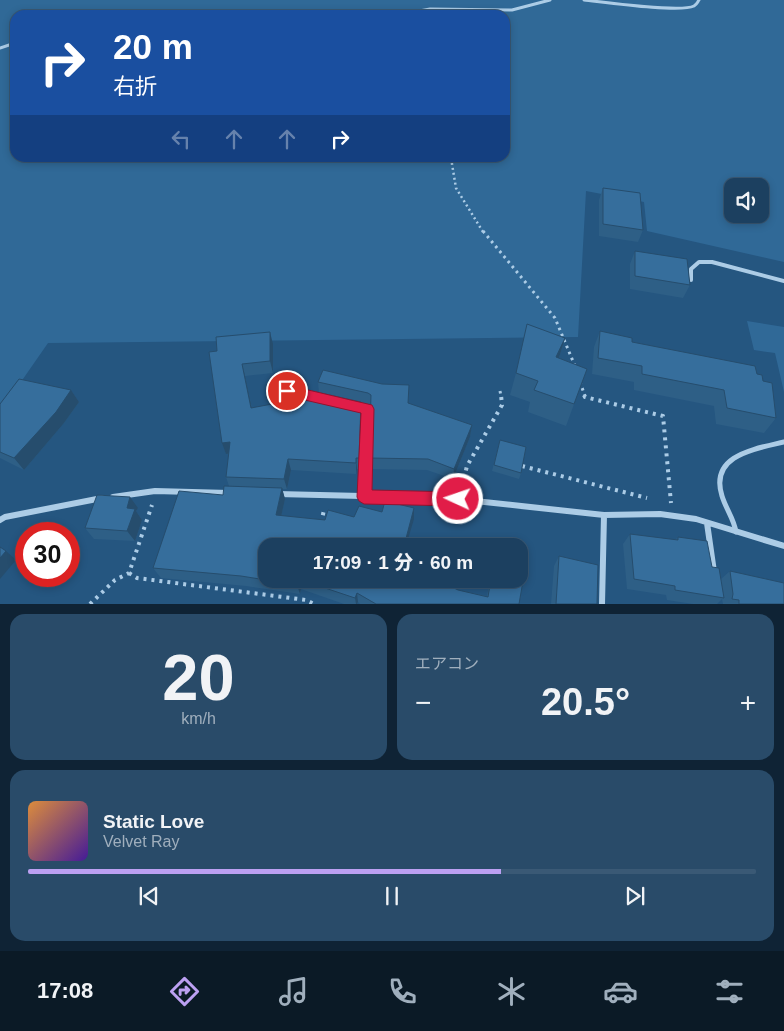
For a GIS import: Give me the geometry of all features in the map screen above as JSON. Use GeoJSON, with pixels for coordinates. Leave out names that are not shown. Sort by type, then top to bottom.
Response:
{"type":"FeatureCollection","features":[{"type":"Feature","properties":{"kind":"street"},"geometry":{"type":"LineString","coordinates":[[425,10],[512,10],[550,0]]}},
{"type":"Feature","properties":{"kind":"street"},"geometry":{"type":"LineString","coordinates":[[584,0],[673,8],[691,7],[700,0]]}},
{"type":"Feature","properties":{"kind":"street"},"geometry":{"type":"LineString","coordinates":[[287,391],[323,399]]}},
{"type":"Feature","properties":{"kind":"street"},"geometry":{"type":"LineString","coordinates":[[350,405],[367,409],[364,497]]}},
{"type":"Feature","properties":{"kind":"street"},"geometry":{"type":"LineString","coordinates":[[0,520],[5,517],[83,501],[155,491],[241,493]]}},
{"type":"Feature","properties":{"kind":"street"},"geometry":{"type":"LineString","coordinates":[[270,493],[458,499],[604,515],[653,514],[696,519],[784,546]]}},
{"type":"Feature","properties":{"kind":"street"},"geometry":{"type":"LineString","coordinates":[[602,604],[604,515]]}},
{"type":"Feature","properties":{"kind":"street"},"geometry":{"type":"LineString","coordinates":[[707,523],[714,577]]}},
{"type":"Feature","properties":{"kind":"lane"},"geometry":{"type":"LineString","coordinates":[[691,280],[691,269],[699,262],[712,262],[784,281]]}},
{"type":"Feature","properties":{"kind":"lane"},"geometry":{"type":"LineString","coordinates":[[736,532],[735,520],[721,495],[720,479],[723,465],[736,455],[784,442]]}},
{"type":"Feature","properties":{"kind":"path"},"geometry":{"type":"LineString","coordinates":[[452,162],[456,188],[484,233],[555,318],[577,372]]}},
{"type":"Feature","properties":{"kind":"path"},"geometry":{"type":"LineString","coordinates":[[580,380],[585,397],[663,416],[670,494]]}},
{"type":"Feature","properties":{"kind":"path"},"geometry":{"type":"LineString","coordinates":[[458,499],[467,466],[502,404],[500,391]]}},
{"type":"Feature","properties":{"kind":"path"},"geometry":{"type":"LineString","coordinates":[[522,466],[651,500],[653,514]]}},
{"type":"Feature","properties":{"kind":"path"},"geometry":{"type":"LineString","coordinates":[[90,604],[115,580],[129,573],[149,518],[155,491]]}},
{"type":"Feature","properties":{"kind":"path"},"geometry":{"type":"LineString","coordinates":[[320,529],[327,495]]}},
{"type":"Feature","properties":{"kind":"path"},"geometry":{"type":"LineString","coordinates":[[129,573],[137,578],[306,600],[314,604]]}},
{"type":"Feature","properties":{"kind":"path"},"geometry":{"type":"LineString","coordinates":[[306,600],[307,593]]}},
{"type":"Feature","properties":{"kind":"shaded area"},"geometry":{"type":"Polygon","coordinates":[[[0,0],[784,0],[784,262],[647,231],[644,202],[586,191],[578,337],[48,343],[0,412],[0,0]]]}},
{"type":"Feature","properties":{"kind":"shaded area"},"geometry":{"type":"Polygon","coordinates":[[[747,321],[784,327],[784,392],[775,353],[754,350],[747,321]]]}},
{"type":"Feature","properties":{"kind":"building"},"geometry":{"type":"Polygon","coordinates":[[[603,188],[640,193],[643,230],[603,224],[603,188]]]}},
{"type":"Feature","properties":{"kind":"building"},"geometry":{"type":"Polygon","coordinates":[[[635,251],[687,259],[690,285],[635,276],[635,251]]]}},
{"type":"Feature","properties":{"kind":"building"},"geometry":{"type":"Polygon","coordinates":[[[527,324],[565,338],[556,357],[587,369],[574,404],[534,390],[538,381],[516,373],[527,324]]]}},
{"type":"Feature","properties":{"kind":"building"},"geometry":{"type":"Polygon","coordinates":[[[600,331],[632,338],[632,342],[755,366],[757,374],[762,375],[763,381],[772,383],[776,418],[727,408],[724,390],[642,374],[642,366],[598,358],[600,331]]]}},
{"type":"Feature","properties":{"kind":"building"},"geometry":{"type":"Polygon","coordinates":[[[270,332],[270,361],[242,364],[251,408],[309,397],[312,391],[361,402],[359,458],[356,458],[356,463],[288,459],[284,479],[226,477],[230,442],[222,443],[209,352],[217,351],[216,337],[270,332]]]}},
{"type":"Feature","properties":{"kind":"building"},"geometry":{"type":"Polygon","coordinates":[[[323,370],[382,384],[409,385],[408,403],[472,425],[454,469],[428,459],[369,458],[371,395],[318,382],[323,370]]]}},
{"type":"Feature","properties":{"kind":"building"},"geometry":{"type":"Polygon","coordinates":[[[19,379],[71,390],[56,412],[14,458],[0,452],[0,404],[19,379]]]}},
{"type":"Feature","properties":{"kind":"building"},"geometry":{"type":"Polygon","coordinates":[[[500,440],[526,447],[521,473],[494,465],[500,440]]]}},
{"type":"Feature","properties":{"kind":"building"},"geometry":{"type":"Polygon","coordinates":[[[224,486],[282,488],[276,515],[325,520],[328,510],[354,517],[359,506],[382,512],[385,501],[414,508],[406,538],[258,538],[258,579],[153,568],[179,491],[223,495],[224,486]]]}},
{"type":"Feature","properties":{"kind":"building"},"geometry":{"type":"Polygon","coordinates":[[[97,495],[130,497],[127,508],[135,509],[127,531],[85,528],[97,495]]]}},
{"type":"Feature","properties":{"kind":"building"},"geometry":{"type":"Polygon","coordinates":[[[630,534],[678,540],[678,537],[707,541],[712,567],[719,568],[724,598],[675,590],[675,586],[634,579],[630,534]]]}},
{"type":"Feature","properties":{"kind":"building"},"geometry":{"type":"Polygon","coordinates":[[[0,547],[6,551],[0,558],[0,547]]]}},
{"type":"Feature","properties":{"kind":"building"},"geometry":{"type":"Polygon","coordinates":[[[559,556],[598,565],[597,604],[556,604],[559,556]]]}},
{"type":"Feature","properties":{"kind":"building"},"geometry":{"type":"Polygon","coordinates":[[[730,571],[784,583],[784,604],[739,604],[739,600],[732,599],[730,571]]]}},
{"type":"Feature","properties":{"kind":"building"},"geometry":{"type":"Polygon","coordinates":[[[325,588],[454,588],[488,597],[490,588],[522,588],[519,604],[376,604],[357,593],[355,598],[325,588]]]}},
{"type":"Feature","properties":{"kind":"route"},"geometry":{"type":"LineString","coordinates":[[287,391],[367,409],[364,497],[458,499]]}}]}
